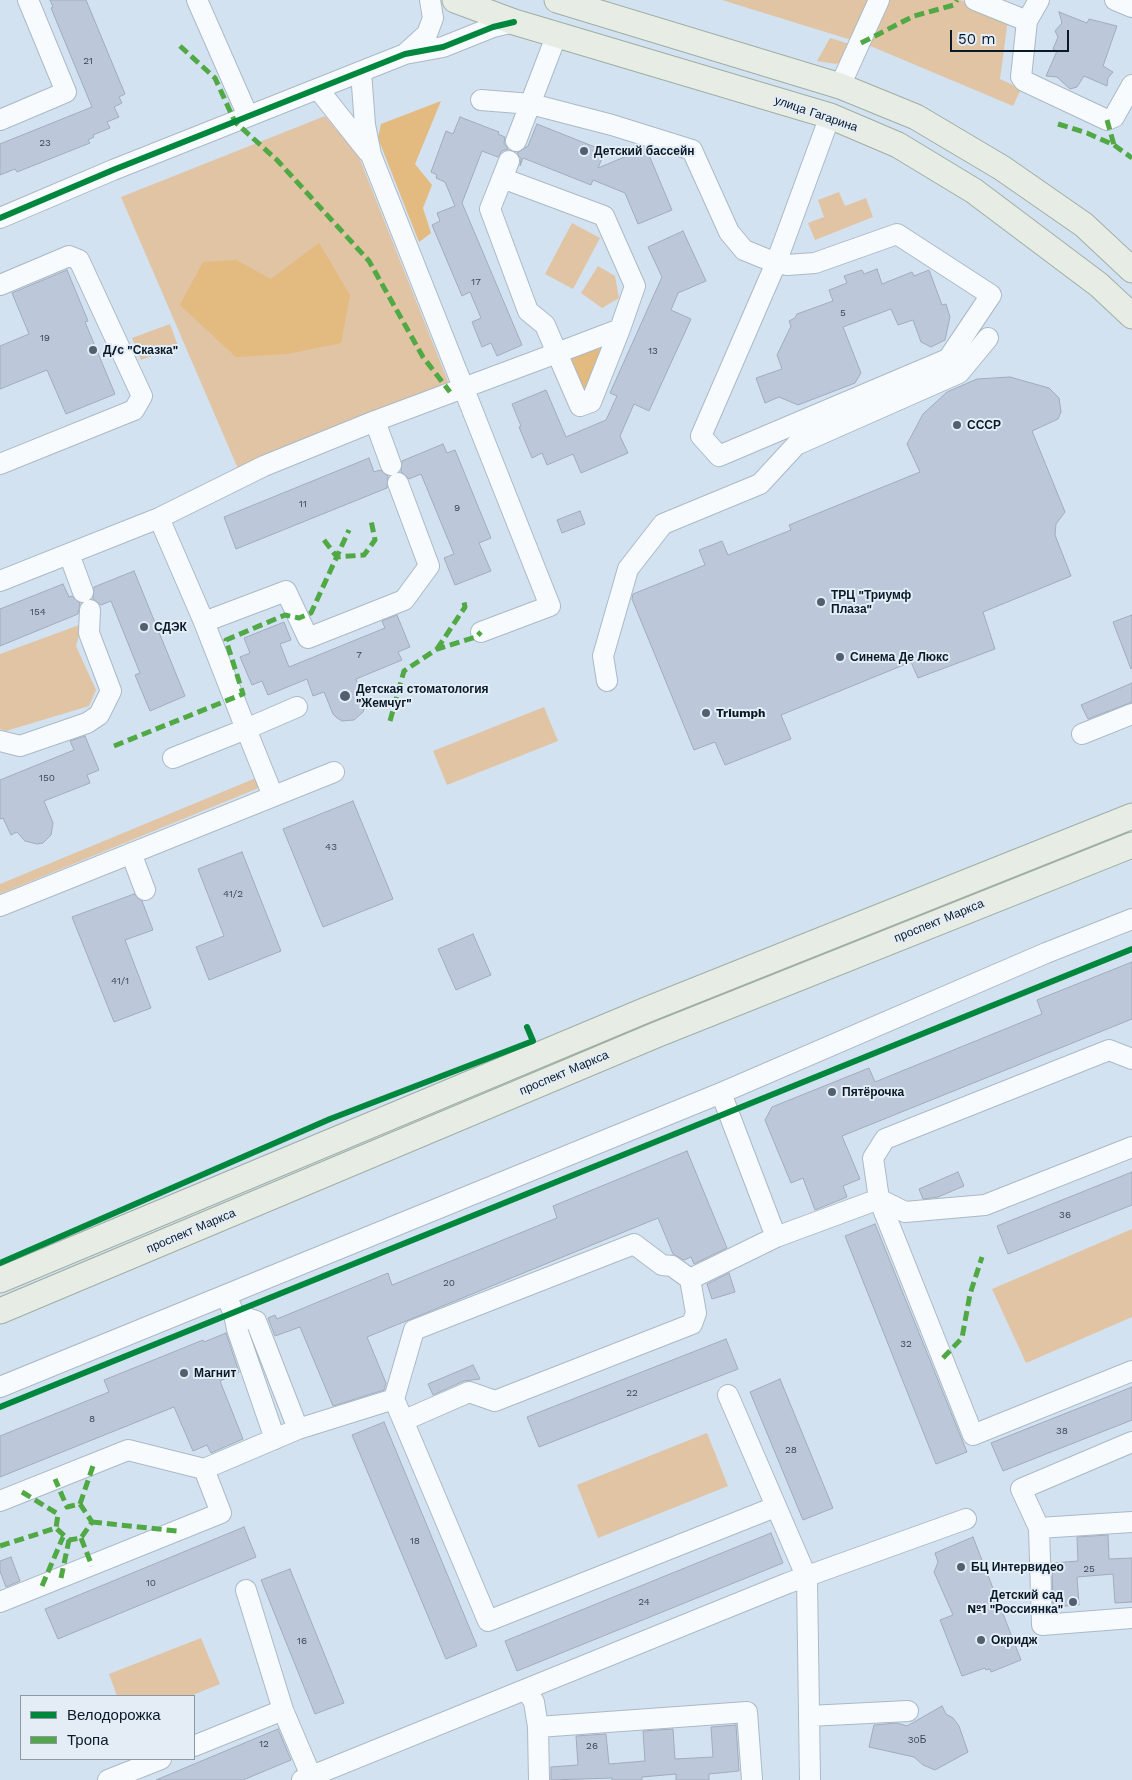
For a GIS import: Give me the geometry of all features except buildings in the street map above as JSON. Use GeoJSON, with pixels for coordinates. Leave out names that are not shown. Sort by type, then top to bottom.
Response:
{"type":"FeatureCollection","features":[{"type":"Feature","properties":{"kind":"main road","name":"улица Гагарина"},"geometry":{"type":"LineString","coordinates":[[455,0],[514,22],[830,116],[898,145],[974,191],[1099,285],[1132,316]]}},
{"type":"Feature","properties":{"kind":"main road"},"geometry":{"type":"LineString","coordinates":[[557,0],[840,86],[916,117],[1002,168],[1084,225],[1132,270]]}},
{"type":"Feature","properties":{"kind":"main road"},"geometry":{"type":"LineString","coordinates":[[830,116],[840,86]]}},
{"type":"Feature","properties":{"kind":"main road"},"geometry":{"type":"LineString","coordinates":[[0,1280],[646,1010],[1132,816]]}},
{"type":"Feature","properties":{"kind":"main road","name":"проспект Маркса"},"geometry":{"type":"LineString","coordinates":[[0,1312],[656,1035],[1132,845]]}},
{"type":"Feature","properties":{"kind":"street"},"geometry":{"type":"LineString","coordinates":[[0,120],[66,92],[28,0]]}},
{"type":"Feature","properties":{"kind":"street"},"geometry":{"type":"LineString","coordinates":[[198,0],[248,116]]}},
{"type":"Feature","properties":{"kind":"street"},"geometry":{"type":"LineString","coordinates":[[406,54],[427,34],[433,18],[430,0]]}},
{"type":"Feature","properties":{"kind":"street"},"geometry":{"type":"LineString","coordinates":[[840,86],[879,0]]}},
{"type":"Feature","properties":{"kind":"street"},"geometry":{"type":"LineString","coordinates":[[975,0],[1027,21]]}},
{"type":"Feature","properties":{"kind":"street"},"geometry":{"type":"LineString","coordinates":[[1039,0],[1027,21],[1021,77],[1024,81],[1107,120],[1114,117],[1132,85]]}},
{"type":"Feature","properties":{"kind":"street"},"geometry":{"type":"LineString","coordinates":[[1116,0],[1132,7]]}},
{"type":"Feature","properties":{"kind":"street"},"geometry":{"type":"LineString","coordinates":[[0,218],[248,116],[406,54],[443,47],[492,27],[514,22]]}},
{"type":"Feature","properties":{"kind":"street"},"geometry":{"type":"LineString","coordinates":[[516,141],[557,34]]}},
{"type":"Feature","properties":{"kind":"street"},"geometry":{"type":"LineString","coordinates":[[361,72],[365,125],[371,155],[550,606],[482,632]]}},
{"type":"Feature","properties":{"kind":"street"},"geometry":{"type":"LineString","coordinates":[[318,89],[371,155]]}},
{"type":"Feature","properties":{"kind":"street"},"geometry":{"type":"LineString","coordinates":[[481,100],[531,104],[612,125],[692,150],[729,232],[744,250],[776,263],[787,265],[815,263],[896,234],[992,295],[948,359],[719,456],[701,436],[776,263],[830,116]]}},
{"type":"Feature","properties":{"kind":"street"},"geometry":{"type":"LineString","coordinates":[[505,170],[604,216],[634,286],[620,329],[591,402],[580,406],[545,325],[528,311],[490,210],[505,170]]}},
{"type":"Feature","properties":{"kind":"street"},"geometry":{"type":"LineString","coordinates":[[0,285],[69,256],[79,260],[142,396],[134,410],[0,464]]}},
{"type":"Feature","properties":{"kind":"street"},"geometry":{"type":"LineString","coordinates":[[0,581],[159,518],[264,466],[375,420],[620,329]]}},
{"type":"Feature","properties":{"kind":"street"},"geometry":{"type":"LineString","coordinates":[[608,681],[603,656],[628,569],[663,524],[760,484],[796,445],[959,373],[988,338]]}},
{"type":"Feature","properties":{"kind":"street"},"geometry":{"type":"LineString","coordinates":[[204,622],[286,591],[308,638],[404,600],[429,566],[375,420]]}},
{"type":"Feature","properties":{"kind":"street"},"geometry":{"type":"LineString","coordinates":[[159,518],[204,622],[273,796]]}},
{"type":"Feature","properties":{"kind":"street"},"geometry":{"type":"LineString","coordinates":[[0,741],[20,746],[87,723],[99,715],[111,691],[89,633],[87,601],[69,554]]}},
{"type":"Feature","properties":{"kind":"street"},"geometry":{"type":"LineString","coordinates":[[173,758],[296,707]]}},
{"type":"Feature","properties":{"kind":"street"},"geometry":{"type":"LineString","coordinates":[[1082,734],[1132,714]]}},
{"type":"Feature","properties":{"kind":"street"},"geometry":{"type":"LineString","coordinates":[[0,906],[334,772]]}},
{"type":"Feature","properties":{"kind":"street"},"geometry":{"type":"LineString","coordinates":[[131,853],[145,890]]}},
{"type":"Feature","properties":{"kind":"street"},"geometry":{"type":"LineString","coordinates":[[0,1387],[721,1093],[1046,953],[1132,919]]}},
{"type":"Feature","properties":{"kind":"street"},"geometry":{"type":"LineString","coordinates":[[1132,1059],[1109,1050],[885,1139],[873,1158],[879,1199],[973,1435],[1132,1371]]}},
{"type":"Feature","properties":{"kind":"street"},"geometry":{"type":"LineString","coordinates":[[721,1093],[776,1237]]}},
{"type":"Feature","properties":{"kind":"street"},"geometry":{"type":"LineString","coordinates":[[690,1279],[776,1237],[879,1199],[905,1212],[985,1205],[1132,1147]]}},
{"type":"Feature","properties":{"kind":"street"},"geometry":{"type":"LineString","coordinates":[[405,1420],[469,1392],[495,1401],[692,1324],[696,1313],[690,1279],[672,1266],[662,1265],[634,1244],[414,1330],[394,1399],[405,1420],[488,1621],[775,1507]]}},
{"type":"Feature","properties":{"kind":"street"},"geometry":{"type":"LineString","coordinates":[[226,1295],[275,1439]]}},
{"type":"Feature","properties":{"kind":"street"},"geometry":{"type":"LineString","coordinates":[[234,1314],[256,1321],[298,1430]]}},
{"type":"Feature","properties":{"kind":"street"},"geometry":{"type":"LineString","coordinates":[[728,1395],[807,1578],[810,1780]]}},
{"type":"Feature","properties":{"kind":"street"},"geometry":{"type":"LineString","coordinates":[[0,1501],[128,1450],[204,1469],[298,1430],[394,1399]]}},
{"type":"Feature","properties":{"kind":"street"},"geometry":{"type":"LineString","coordinates":[[1132,1442],[1021,1489],[1039,1528],[1042,1625],[1132,1618]]}},
{"type":"Feature","properties":{"kind":"street"},"geometry":{"type":"LineString","coordinates":[[0,1602],[221,1513],[204,1469]]}},
{"type":"Feature","properties":{"kind":"street"},"geometry":{"type":"LineString","coordinates":[[246,1590],[306,1778],[807,1578],[966,1519]]}},
{"type":"Feature","properties":{"kind":"street"},"geometry":{"type":"LineString","coordinates":[[1039,1528],[1132,1522]]}},
{"type":"Feature","properties":{"kind":"street"},"geometry":{"type":"LineString","coordinates":[[526,1690],[534,1702],[538,1727],[539,1780]]}},
{"type":"Feature","properties":{"kind":"street"},"geometry":{"type":"LineString","coordinates":[[195,1746],[283,1710]]}},
{"type":"Feature","properties":{"kind":"street"},"geometry":{"type":"LineString","coordinates":[[809,1716],[908,1711]]}},
{"type":"Feature","properties":{"kind":"street"},"geometry":{"type":"LineString","coordinates":[[538,1727],[747,1712],[752,1780]]}},
{"type":"Feature","properties":{"kind":"street"},"geometry":{"type":"LineString","coordinates":[[108,1780],[158,1760]]}},
{"type":"Feature","properties":{"kind":"shaded area"},"geometry":{"type":"Polygon","coordinates":[[[722,0],[879,0],[861,43],[722,0]]]}},
{"type":"Feature","properties":{"kind":"shaded area"},"geometry":{"type":"Polygon","coordinates":[[[886,0],[960,0],[1008,19],[1000,79],[1021,89],[1013,106],[868,45],[886,0]]]}},
{"type":"Feature","properties":{"kind":"shaded area"},"geometry":{"type":"Polygon","coordinates":[[[830,38],[853,45],[844,60],[836,64],[817,61],[830,38]]]}},
{"type":"Feature","properties":{"kind":"shaded area"},"geometry":{"type":"Polygon","coordinates":[[[441,101],[415,164],[432,185],[423,208],[431,233],[419,242],[378,138],[381,124],[441,101]]]}},
{"type":"Feature","properties":{"kind":"shaded area"},"geometry":{"type":"Polygon","coordinates":[[[325,116],[359,157],[449,384],[239,471],[121,197],[325,116]]]}},
{"type":"Feature","properties":{"kind":"shaded area"},"geometry":{"type":"Polygon","coordinates":[[[839,192],[845,206],[866,198],[873,217],[815,240],[808,223],[824,217],[818,200],[839,192]]]}},
{"type":"Feature","properties":{"kind":"shaded area"},"geometry":{"type":"Polygon","coordinates":[[[572,223],[600,238],[573,289],[545,274],[572,223]]]}},
{"type":"Feature","properties":{"kind":"shaded area"},"geometry":{"type":"Polygon","coordinates":[[[319,243],[350,295],[341,343],[287,354],[236,357],[180,305],[203,262],[236,260],[271,279],[319,243]]]}},
{"type":"Feature","properties":{"kind":"shaded area"},"geometry":{"type":"Polygon","coordinates":[[[598,266],[615,276],[619,298],[602,308],[581,293],[598,266]]]}},
{"type":"Feature","properties":{"kind":"shaded area"},"geometry":{"type":"Polygon","coordinates":[[[170,324],[178,346],[141,360],[132,338],[170,324]]]}},
{"type":"Feature","properties":{"kind":"shaded area"},"geometry":{"type":"Polygon","coordinates":[[[591,346],[601,348],[601,354],[588,386],[580,390],[569,367],[573,356],[591,346]]]}},
{"type":"Feature","properties":{"kind":"shaded area"},"geometry":{"type":"Polygon","coordinates":[[[82,624],[76,646],[96,690],[89,706],[6,731],[0,729],[0,654],[82,624]]]}},
{"type":"Feature","properties":{"kind":"shaded area"},"geometry":{"type":"Polygon","coordinates":[[[544,707],[558,741],[447,785],[433,751],[544,707]]]}},
{"type":"Feature","properties":{"kind":"shaded area"},"geometry":{"type":"Polygon","coordinates":[[[256,778],[261,787],[0,894],[0,884],[256,778]]]}},
{"type":"Feature","properties":{"kind":"shaded area"},"geometry":{"type":"Polygon","coordinates":[[[1132,1229],[1132,1317],[1026,1363],[992,1289],[1132,1229]]]}},
{"type":"Feature","properties":{"kind":"shaded area"},"geometry":{"type":"Polygon","coordinates":[[[707,1433],[728,1486],[598,1538],[577,1485],[707,1433]]]}},
{"type":"Feature","properties":{"kind":"shaded area"},"geometry":{"type":"Polygon","coordinates":[[[201,1638],[220,1684],[192,1695],[117,1695],[109,1674],[201,1638]]]}},
{"type":"Feature","properties":{"kind":"marked path"},"geometry":{"type":"LineString","coordinates":[[861,43],[914,16],[954,5],[957,0]]}},
{"type":"Feature","properties":{"kind":"marked path"},"geometry":{"type":"LineString","coordinates":[[180,46],[215,78],[235,122],[277,160],[369,261],[423,357],[450,392]]}},
{"type":"Feature","properties":{"kind":"marked path"},"geometry":{"type":"LineString","coordinates":[[1107,120],[1114,145]]}},
{"type":"Feature","properties":{"kind":"marked path"},"geometry":{"type":"LineString","coordinates":[[1058,124],[1087,133],[1114,145],[1132,158]]}},
{"type":"Feature","properties":{"kind":"marked path"},"geometry":{"type":"LineString","coordinates":[[324,540],[337,557],[364,555],[375,540],[371,520]]}},
{"type":"Feature","properties":{"kind":"marked path"},"geometry":{"type":"LineString","coordinates":[[114,746],[243,694],[226,640],[285,615],[299,618],[311,613],[349,530]]}},
{"type":"Feature","properties":{"kind":"marked path"},"geometry":{"type":"LineString","coordinates":[[437,649],[465,607],[464,602]]}},
{"type":"Feature","properties":{"kind":"marked path"},"geometry":{"type":"LineString","coordinates":[[390,721],[404,671],[437,649],[476,637],[481,632]]}},
{"type":"Feature","properties":{"kind":"marked path"},"geometry":{"type":"LineString","coordinates":[[943,1358],[962,1338],[970,1294],[982,1257]]}},
{"type":"Feature","properties":{"kind":"marked path"},"geometry":{"type":"LineString","coordinates":[[80,1504],[94,1463]]}},
{"type":"Feature","properties":{"kind":"marked path"},"geometry":{"type":"LineString","coordinates":[[0,1546],[56,1528],[69,1540],[81,1538],[92,1522],[80,1504],[67,1507],[55,1479]]}},
{"type":"Feature","properties":{"kind":"marked path"},"geometry":{"type":"LineString","coordinates":[[22,1492],[58,1514],[56,1528]]}},
{"type":"Feature","properties":{"kind":"marked path"},"geometry":{"type":"LineString","coordinates":[[92,1522],[177,1531]]}},
{"type":"Feature","properties":{"kind":"marked path"},"geometry":{"type":"LineString","coordinates":[[42,1586],[63,1537]]}},
{"type":"Feature","properties":{"kind":"marked path"},"geometry":{"type":"LineString","coordinates":[[81,1538],[92,1566]]}},
{"type":"Feature","properties":{"kind":"marked path"},"geometry":{"type":"LineString","coordinates":[[61,1578],[69,1540]]}},
{"type":"Feature","properties":{"kind":"cycle path"},"geometry":{"type":"LineString","coordinates":[[0,218],[113,170],[405,54],[443,47],[493,27],[514,22]]}},
{"type":"Feature","properties":{"kind":"cycle path"},"geometry":{"type":"LineString","coordinates":[[0,1407],[1132,949]]}},
{"type":"Feature","properties":{"kind":"cycle path"},"geometry":{"type":"LineString","coordinates":[[0,1263],[330,1119],[533,1041],[527,1027]]}},
{"type":"Feature","properties":{"kind":"place","name":"Детский бассейн"},"geometry":{"type":"Point","coordinates":[584,151]}},
{"type":"Feature","properties":{"kind":"place","name":"Д/с \"Сказка\""},"geometry":{"type":"Point","coordinates":[93,350]}},
{"type":"Feature","properties":{"kind":"place","name":"СССР"},"geometry":{"type":"Point","coordinates":[957,425]}},
{"type":"Feature","properties":{"kind":"place","name":"ТРЦ \"Триумф Плаза\""},"geometry":{"type":"Point","coordinates":[821,602]}},
{"type":"Feature","properties":{"kind":"place","name":"СДЭК"},"geometry":{"type":"Point","coordinates":[144,627]}},
{"type":"Feature","properties":{"kind":"place","name":"Синема Де Люкс"},"geometry":{"type":"Point","coordinates":[840,657]}},
{"type":"Feature","properties":{"kind":"place","name":"Детская стоматология \"Жемчуг\""},"geometry":{"type":"Point","coordinates":[345,696]}},
{"type":"Feature","properties":{"kind":"place","name":"Triumph"},"geometry":{"type":"Point","coordinates":[706,713]}},
{"type":"Feature","properties":{"kind":"place","name":"Пятёрочка"},"geometry":{"type":"Point","coordinates":[832,1092]}},
{"type":"Feature","properties":{"kind":"place","name":"Магнит"},"geometry":{"type":"Point","coordinates":[184,1373]}},
{"type":"Feature","properties":{"kind":"place","name":"БЦ Интервидео"},"geometry":{"type":"Point","coordinates":[961,1567]}},
{"type":"Feature","properties":{"kind":"place","name":"Детский сад №1 \"Россиянка\""},"geometry":{"type":"Point","coordinates":[1073,1602]}},
{"type":"Feature","properties":{"kind":"place","name":"Окридж"},"geometry":{"type":"Point","coordinates":[981,1640]}}]}
